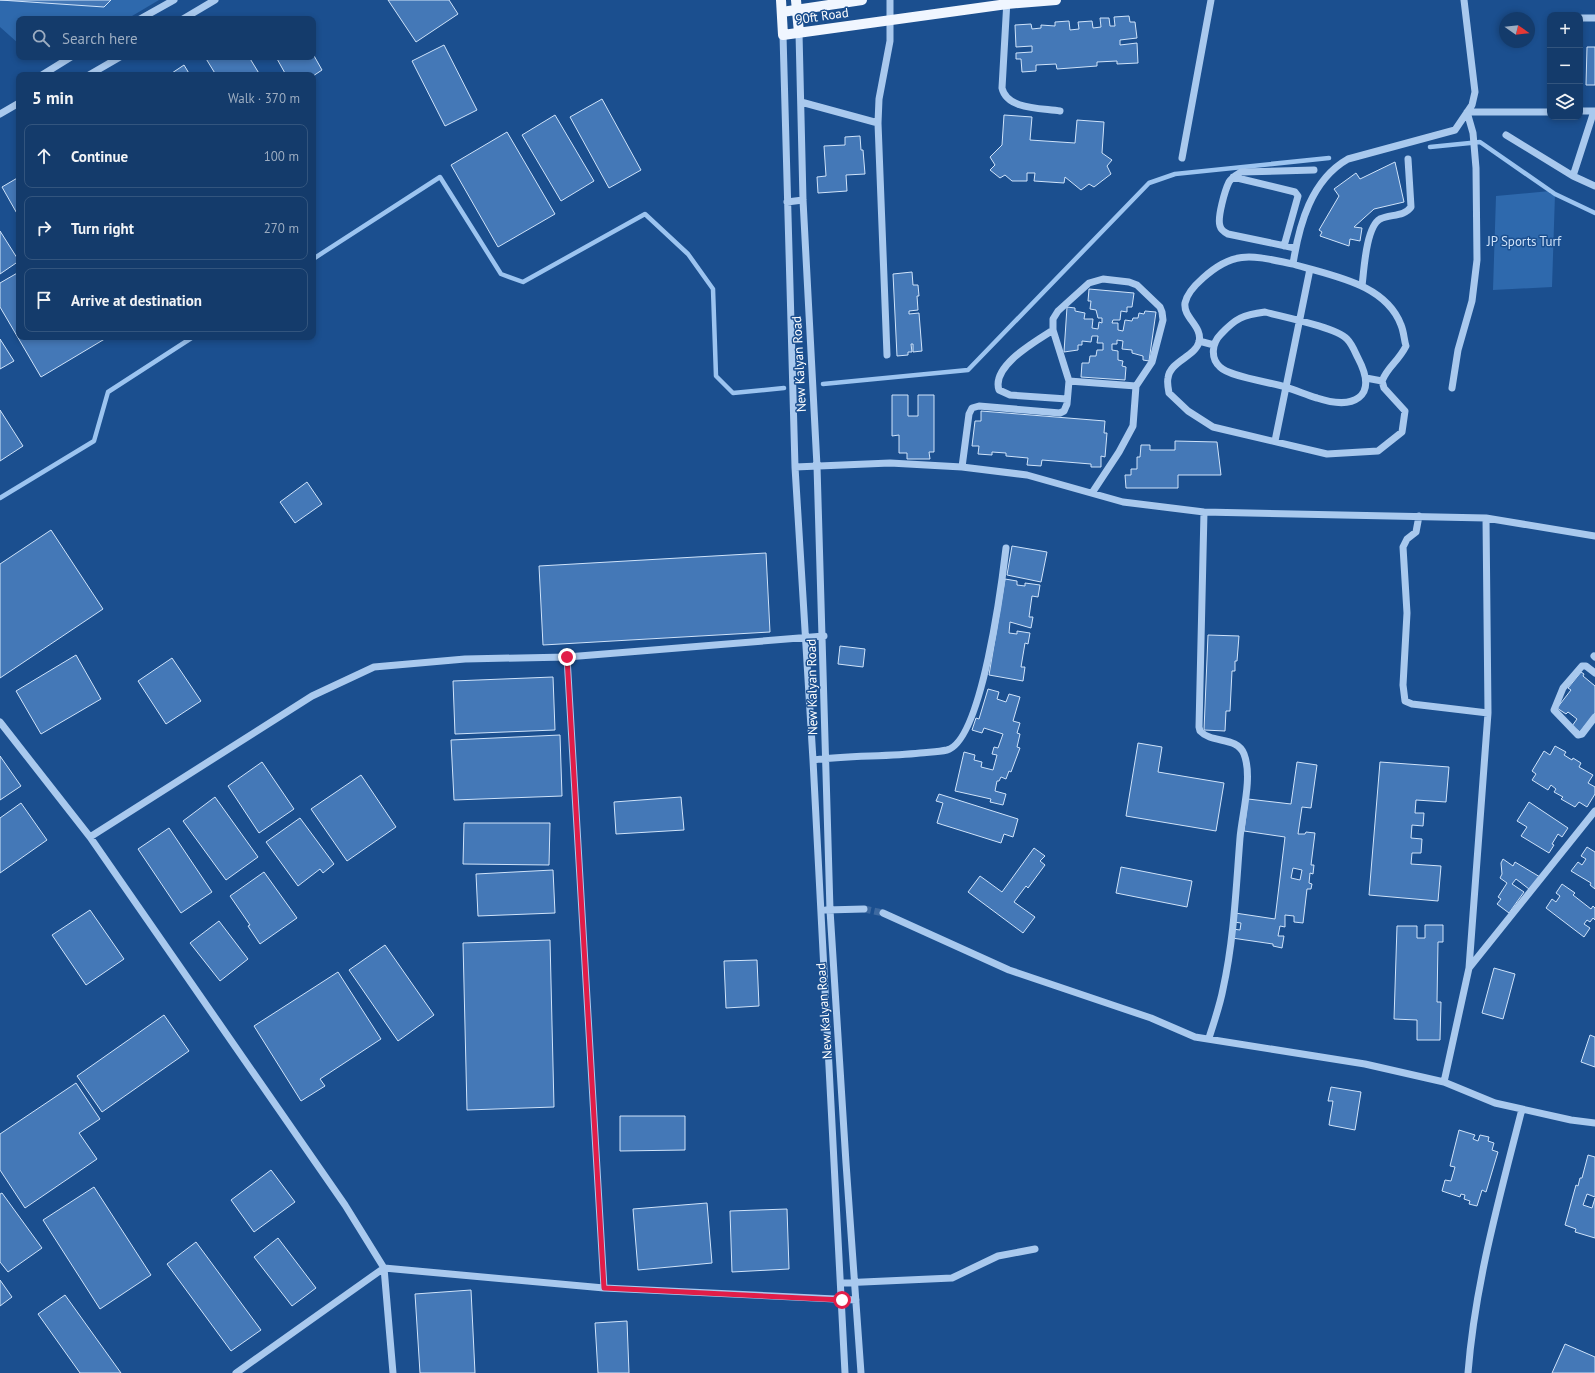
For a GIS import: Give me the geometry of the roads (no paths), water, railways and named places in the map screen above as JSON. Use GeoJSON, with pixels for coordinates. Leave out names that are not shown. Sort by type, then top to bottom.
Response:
{"type":"FeatureCollection","features":[{"type":"Feature","properties":{"kind":"main road","name":"New Kalyan Road"},"geometry":{"type":"LineString","coordinates":[[781,0],[783,35]]}},
{"type":"Feature","properties":{"kind":"main road","name":"90ft Road"},"geometry":{"type":"LineString","coordinates":[[782,12],[797,5],[862,0]]}},
{"type":"Feature","properties":{"kind":"main road","name":"90ft Road"},"geometry":{"type":"LineString","coordinates":[[783,35],[1007,2],[1056,0]]}},
{"type":"Feature","properties":{"kind":"main road","name":"New Kalyan Road"},"geometry":{"type":"LineString","coordinates":[[797,5],[798,33]]}},
{"type":"Feature","properties":{"kind":"street"},"geometry":{"type":"LineString","coordinates":[[145,16],[174,0]]}},
{"type":"Feature","properties":{"kind":"street"},"geometry":{"type":"LineString","coordinates":[[188,16],[215,0]]}},
{"type":"Feature","properties":{"kind":"street"},"geometry":{"type":"LineString","coordinates":[[887,355],[878,123],[879,99],[890,41],[890,0]]}},
{"type":"Feature","properties":{"kind":"street"},"geometry":{"type":"LineString","coordinates":[[1182,158],[1211,0]]}},
{"type":"Feature","properties":{"kind":"street"},"geometry":{"type":"LineString","coordinates":[[1293,264],[1306,212],[1316,191],[1341,164],[1348,160],[1455,130],[1472,105],[1475,92],[1464,0]]}},
{"type":"Feature","properties":{"kind":"street"},"geometry":{"type":"LineString","coordinates":[[1007,2],[1002,88],[1004,95],[1008,100],[1017,104],[1060,111]]}},
{"type":"Feature","properties":{"kind":"street"},"geometry":{"type":"LineString","coordinates":[[1583,18],[1595,18]]}},
{"type":"Feature","properties":{"kind":"street","name":"New Kalyan Road"},"geometry":{"type":"LineString","coordinates":[[798,33],[803,200],[824,636],[830,910],[861,1373]]}},
{"type":"Feature","properties":{"kind":"street","name":"New Kalyan Road"},"geometry":{"type":"LineString","coordinates":[[783,35],[795,467],[813,760],[845,1373]]}},
{"type":"Feature","properties":{"kind":"street"},"geometry":{"type":"LineString","coordinates":[[47,72],[66,60]]}},
{"type":"Feature","properties":{"kind":"street"},"geometry":{"type":"LineString","coordinates":[[95,72],[115,60]]}},
{"type":"Feature","properties":{"kind":"street"},"geometry":{"type":"LineString","coordinates":[[801,102],[878,123]]}},
{"type":"Feature","properties":{"kind":"street"},"geometry":{"type":"LineString","coordinates":[[0,114],[16,104]]}},
{"type":"Feature","properties":{"kind":"street"},"geometry":{"type":"LineString","coordinates":[[1573,176],[1595,111],[1583,111]]}},
{"type":"Feature","properties":{"kind":"street"},"geometry":{"type":"LineString","coordinates":[[1467,112],[1547,112]]}},
{"type":"Feature","properties":{"kind":"street"},"geometry":{"type":"LineString","coordinates":[[1452,388],[1458,350],[1472,301],[1478,260],[1476,155],[1473,133],[1467,112]]}},
{"type":"Feature","properties":{"kind":"street"},"geometry":{"type":"LineString","coordinates":[[1506,134],[1573,176],[1595,186]]}},
{"type":"Feature","properties":{"kind":"street"},"geometry":{"type":"LineString","coordinates":[[1362,286],[1370,231],[1380,220],[1408,212],[1411,208],[1408,160]]}},
{"type":"Feature","properties":{"kind":"street"},"geometry":{"type":"LineString","coordinates":[[1296,248],[1223,232],[1220,227],[1219,218],[1229,183],[1241,172],[1314,170]]}},
{"type":"Feature","properties":{"kind":"street"},"geometry":{"type":"LineString","coordinates":[[1234,177],[1295,192],[1298,196],[1284,246]]}},
{"type":"Feature","properties":{"kind":"street"},"geometry":{"type":"LineString","coordinates":[[787,202],[803,200]]}},
{"type":"Feature","properties":{"kind":"street"},"geometry":{"type":"LineString","coordinates":[[1247,257],[1293,264],[1362,286],[1376,294],[1392,311],[1401,325],[1406,346],[1399,359],[1387,369],[1382,381],[1384,388],[1405,411],[1402,432],[1378,451],[1327,454],[1213,427],[1188,411],[1169,393],[1168,377],[1174,367],[1195,349],[1199,341],[1198,329],[1187,312],[1185,303],[1193,287],[1218,265],[1232,258],[1247,257]]}},
{"type":"Feature","properties":{"kind":"street"},"geometry":{"type":"LineString","coordinates":[[1275,441],[1298,321],[1310,269]]}},
{"type":"Feature","properties":{"kind":"street"},"geometry":{"type":"LineString","coordinates":[[962,467],[969,414],[972,408],[979,406],[1060,413],[1064,411],[1069,381],[1053,330],[1053,319],[1058,311],[1089,283],[1103,279],[1129,282],[1137,286],[1160,307],[1163,320],[1152,362],[1136,386],[1133,426],[1119,452],[1092,493]]}},
{"type":"Feature","properties":{"kind":"street"},"geometry":{"type":"LineString","coordinates":[[1265,312],[1298,321],[1336,332],[1348,340],[1363,368],[1366,378],[1364,391],[1360,397],[1351,402],[1341,404],[1317,399],[1286,387],[1227,372],[1219,366],[1214,359],[1214,345],[1225,331],[1246,314],[1265,312]]}},
{"type":"Feature","properties":{"kind":"street"},"geometry":{"type":"LineString","coordinates":[[1053,330],[1015,356],[1000,376],[997,384],[999,390],[1010,395],[1067,399]]}},
{"type":"Feature","properties":{"kind":"street"},"geometry":{"type":"LineString","coordinates":[[1199,341],[1214,345]]}},
{"type":"Feature","properties":{"kind":"street"},"geometry":{"type":"LineString","coordinates":[[1366,378],[1382,381]]}},
{"type":"Feature","properties":{"kind":"street"},"geometry":{"type":"LineString","coordinates":[[1069,381],[1136,386]]}},
{"type":"Feature","properties":{"kind":"street"},"geometry":{"type":"LineString","coordinates":[[795,467],[890,463],[962,467],[1027,475],[1123,502],[1204,512],[1486,518],[1595,536]]}},
{"type":"Feature","properties":{"kind":"street"},"geometry":{"type":"LineString","coordinates":[[1204,512],[1199,727],[1200,732],[1207,736],[1239,746],[1244,753],[1247,777],[1240,838],[1239,869],[1234,893],[1234,916],[1223,989],[1209,1038]]}},
{"type":"Feature","properties":{"kind":"street"},"geometry":{"type":"LineString","coordinates":[[1419,516],[1416,532],[1408,539],[1403,547],[1407,613],[1403,685],[1405,701],[1412,704],[1488,713]]}},
{"type":"Feature","properties":{"kind":"street"},"geometry":{"type":"LineString","coordinates":[[1444,1082],[1470,968],[1488,713],[1486,518]]}},
{"type":"Feature","properties":{"kind":"street"},"geometry":{"type":"LineString","coordinates":[[813,760],[826,758],[894,756],[948,750],[960,741],[975,709],[994,632],[1006,548]]}},
{"type":"Feature","properties":{"kind":"street"},"geometry":{"type":"LineString","coordinates":[[90,837],[312,696],[374,667],[466,659],[567,657],[824,636]]}},
{"type":"Feature","properties":{"kind":"street"},"geometry":{"type":"LineString","coordinates":[[567,657],[604,1288]]}},
{"type":"Feature","properties":{"kind":"street"},"geometry":{"type":"LineString","coordinates":[[1595,673],[1586,666],[1582,666],[1563,688],[1554,710],[1578,735],[1582,734],[1595,717]]}},
{"type":"Feature","properties":{"kind":"street"},"geometry":{"type":"LineString","coordinates":[[0,722],[90,837],[340,1198],[384,1268],[393,1373]]}},
{"type":"Feature","properties":{"kind":"street"},"geometry":{"type":"LineString","coordinates":[[1470,968],[1595,810]]}},
{"type":"Feature","properties":{"kind":"street"},"geometry":{"type":"LineString","coordinates":[[820,910],[864,909]]}},
{"type":"Feature","properties":{"kind":"street"},"geometry":{"type":"LineString","coordinates":[[883,913],[1009,970],[1128,1010],[1195,1037],[1209,1038],[1365,1064],[1444,1082],[1495,1103],[1571,1120],[1595,1123]]}},
{"type":"Feature","properties":{"kind":"street"},"geometry":{"type":"LineString","coordinates":[[1468,1373],[1472,1331],[1494,1222],[1522,1109]]}},
{"type":"Feature","properties":{"kind":"street"},"geometry":{"type":"LineString","coordinates":[[834,1164],[846,1163]]}},
{"type":"Feature","properties":{"kind":"street"},"geometry":{"type":"LineString","coordinates":[[841,1284],[855,1282],[952,1278],[998,1256],[1035,1249]]}},
{"type":"Feature","properties":{"kind":"street"},"geometry":{"type":"LineString","coordinates":[[236,1373],[384,1268],[604,1288],[856,1300]]}},
{"type":"Feature","properties":{"kind":"waterway"},"geometry":{"type":"LineString","coordinates":[[1430,147],[1480,142],[1555,194],[1595,213]]}},
{"type":"Feature","properties":{"kind":"waterway"},"geometry":{"type":"LineString","coordinates":[[823,384],[968,370],[1149,183],[1175,174],[1329,158]]}},
{"type":"Feature","properties":{"kind":"waterway"},"geometry":{"type":"LineString","coordinates":[[316,257],[440,177],[501,274],[523,282],[645,214],[688,254],[713,289],[716,376],[733,393],[784,388]]}},
{"type":"Feature","properties":{"kind":"waterway"},"geometry":{"type":"LineString","coordinates":[[0,498],[94,441],[108,392],[188,340]]}},
{"type":"Feature","properties":{"kind":"tunnel"},"geometry":{"type":"LineString","coordinates":[[864,909],[883,913]]}},
{"type":"Feature","properties":{"kind":"park label","name":"JP Sports Turf"},"geometry":{"type":"Point","coordinates":[1524,241]}}]}
